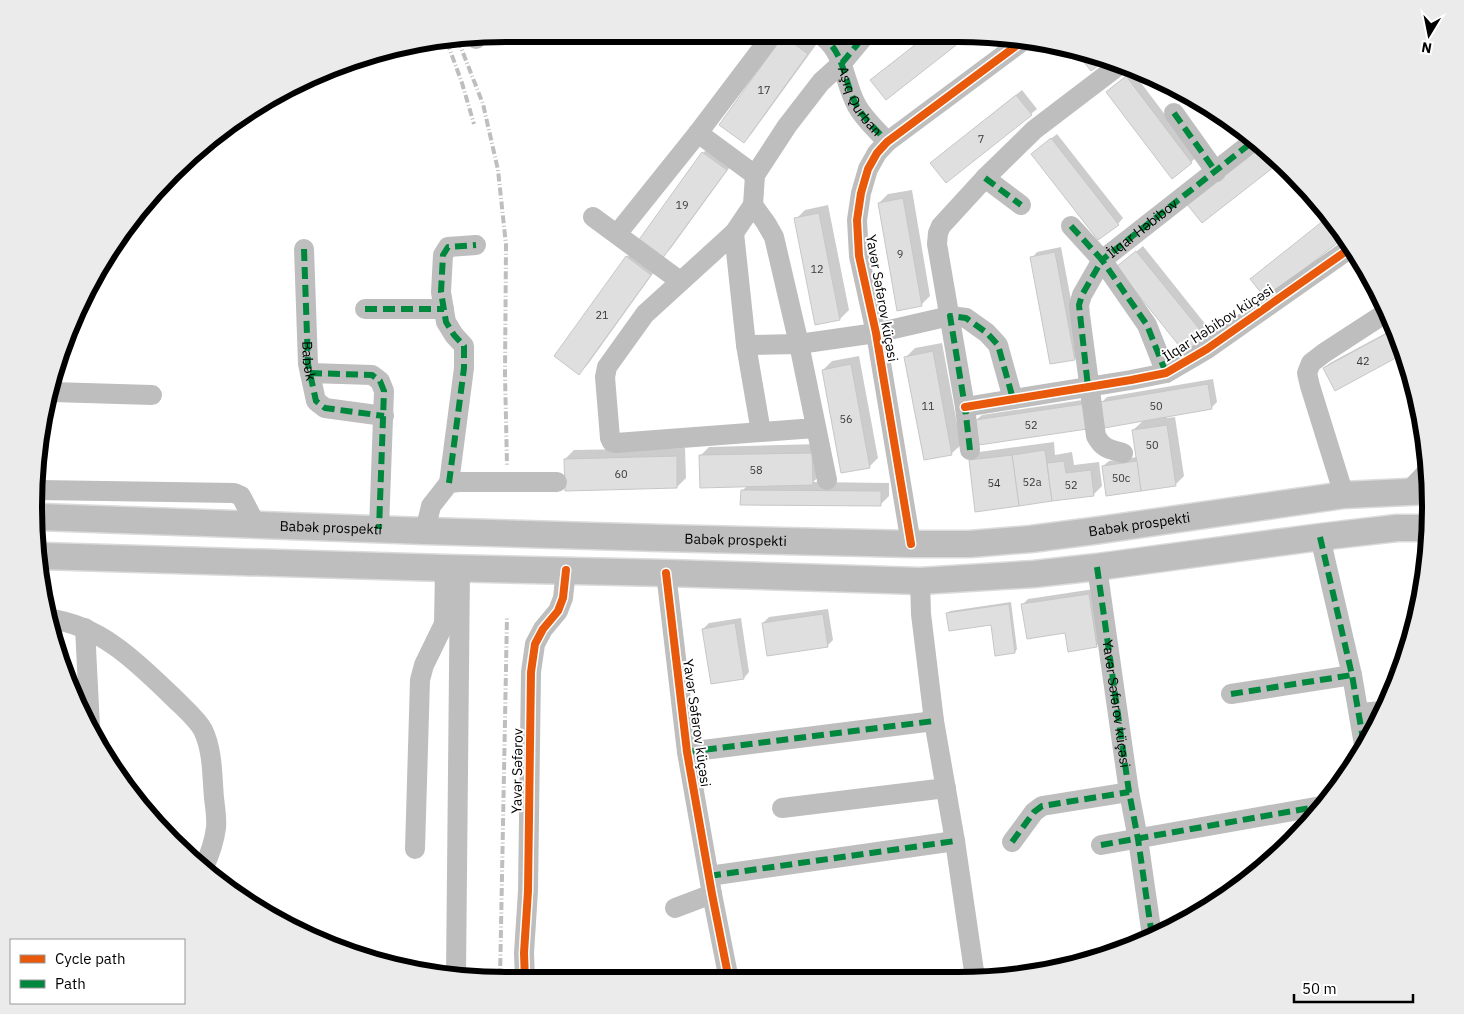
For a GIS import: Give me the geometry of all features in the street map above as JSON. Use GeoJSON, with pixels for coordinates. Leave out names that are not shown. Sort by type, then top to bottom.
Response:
{"type":"FeatureCollection","features":[{"type":"Feature","properties":{"kind":"main road","name":"Babək prospekti"},"geometry":{"type":"LineString","coordinates":[[42,517],[425,531],[970,544],[1031,539],[1344,495],[1419,491]]}},
{"type":"Feature","properties":{"kind":"main road"},"geometry":{"type":"LineString","coordinates":[[45,556],[666,572],[920,581],[1034,574],[1320,537],[1396,528],[1421,528]]}},
{"type":"Feature","properties":{"kind":"street"},"geometry":{"type":"LineString","coordinates":[[617,234],[698,133],[767,42]]}},
{"type":"Feature","properties":{"kind":"street","name":"Aşıq Qurban"},"geometry":{"type":"LineString","coordinates":[[828,42],[835,48],[842,63],[849,90],[857,107],[887,142]]}},
{"type":"Feature","properties":{"kind":"street"},"geometry":{"type":"LineString","coordinates":[[815,428],[616,443],[612,442],[610,438],[605,377],[607,367],[645,314],[734,233],[753,205],[755,175],[787,126],[821,82],[842,63],[859,42]]}},
{"type":"Feature","properties":{"kind":"street","name":"Yavər Səfərov küçəsi"},"geometry":{"type":"LineString","coordinates":[[911,544],[876,333],[859,256],[857,220],[861,193],[868,169],[876,153],[887,142],[1016,46]]}},
{"type":"Feature","properties":{"kind":"street"},"geometry":{"type":"LineString","coordinates":[[970,450],[965,407],[937,244],[938,233],[941,226],[985,178],[1034,130],[1113,70]]}},
{"type":"Feature","properties":{"kind":"street"},"geometry":{"type":"LineString","coordinates":[[1174,113],[1216,172]]}},
{"type":"Feature","properties":{"kind":"street"},"geometry":{"type":"LineString","coordinates":[[698,133],[755,175]]}},
{"type":"Feature","properties":{"kind":"street","name":"İlqar Həbibov"},"geometry":{"type":"LineString","coordinates":[[1166,373],[1147,325],[1102,260],[1248,145]]}},
{"type":"Feature","properties":{"kind":"street"},"geometry":{"type":"LineString","coordinates":[[985,178],[1021,205]]}},
{"type":"Feature","properties":{"kind":"street"},"geometry":{"type":"LineString","coordinates":[[753,205],[766,222],[774,237],[799,344],[826,480]]}},
{"type":"Feature","properties":{"kind":"street"},"geometry":{"type":"LineString","coordinates":[[593,217],[680,281]]}},
{"type":"Feature","properties":{"kind":"street"},"geometry":{"type":"LineString","coordinates":[[1071,226],[1102,260],[1082,295],[1079,305],[1088,387],[1096,436],[1100,444],[1107,449],[1123,453]]}},
{"type":"Feature","properties":{"kind":"street"},"geometry":{"type":"LineString","coordinates":[[734,233],[746,345],[761,432]]}},
{"type":"Feature","properties":{"kind":"street"},"geometry":{"type":"LineString","coordinates":[[425,531],[431,506],[449,483],[464,368],[464,346],[446,322],[441,292],[443,256],[448,247],[476,245]]}},
{"type":"Feature","properties":{"kind":"street","name":"Babək"},"geometry":{"type":"LineString","coordinates":[[304,249],[308,364],[316,401],[325,408],[384,416]]}},
{"type":"Feature","properties":{"kind":"street","name":"İlqar Həbibov küçəsi"},"geometry":{"type":"LineString","coordinates":[[965,407],[1166,373],[1207,349],[1345,252]]}},
{"type":"Feature","properties":{"kind":"street"},"geometry":{"type":"LineString","coordinates":[[365,309],[444,308]]}},
{"type":"Feature","properties":{"kind":"street"},"geometry":{"type":"LineString","coordinates":[[746,345],[799,344],[876,333],[950,316],[966,318],[988,333],[998,345],[1013,399]]}},
{"type":"Feature","properties":{"kind":"street"},"geometry":{"type":"LineString","coordinates":[[1344,495],[1307,373],[1311,363],[1380,316]]}},
{"type":"Feature","properties":{"kind":"street"},"geometry":{"type":"LineString","coordinates":[[310,373],[372,375],[380,381],[384,392],[384,416],[379,529]]}},
{"type":"Feature","properties":{"kind":"street"},"geometry":{"type":"LineString","coordinates":[[57,392],[152,394]]}},
{"type":"Feature","properties":{"kind":"street"},"geometry":{"type":"LineString","coordinates":[[449,483],[557,482]]}},
{"type":"Feature","properties":{"kind":"street"},"geometry":{"type":"LineString","coordinates":[[43,490],[234,493],[241,496],[256,524]]}},
{"type":"Feature","properties":{"kind":"street"},"geometry":{"type":"LineString","coordinates":[[1320,537],[1352,675],[1362,733]]}},
{"type":"Feature","properties":{"kind":"street","name":"Yavər Səfərov küçəsi"},"geometry":{"type":"LineString","coordinates":[[1097,567],[1129,792],[1151,929]]}},
{"type":"Feature","properties":{"kind":"street"},"geometry":{"type":"LineString","coordinates":[[415,849],[420,680],[424,666],[444,624],[452,568]]}},
{"type":"Feature","properties":{"kind":"street"},"geometry":{"type":"LineString","coordinates":[[452,568],[456,969]]}},
{"type":"Feature","properties":{"kind":"street","name":"Yavər Səfərov"},"geometry":{"type":"LineString","coordinates":[[525,972],[528,890],[531,672],[535,644],[543,629],[558,611],[563,598],[566,570]]}},
{"type":"Feature","properties":{"kind":"street","name":"Yavər Səfərov küçəsi"},"geometry":{"type":"LineString","coordinates":[[666,572],[687,752],[727,972]]}},
{"type":"Feature","properties":{"kind":"street"},"geometry":{"type":"LineString","coordinates":[[920,581],[921,614],[934,720],[955,841],[974,971]]}},
{"type":"Feature","properties":{"kind":"street"},"geometry":{"type":"LineString","coordinates":[[56,621],[86,628],[124,652],[159,683],[203,729],[209,748],[216,826],[213,849],[207,861]]}},
{"type":"Feature","properties":{"kind":"street"},"geometry":{"type":"LineString","coordinates":[[86,628],[89,710]]}},
{"type":"Feature","properties":{"kind":"street"},"geometry":{"type":"LineString","coordinates":[[1231,694],[1352,675]]}},
{"type":"Feature","properties":{"kind":"street"},"geometry":{"type":"LineString","coordinates":[[1359,712],[1374,712]]}},
{"type":"Feature","properties":{"kind":"street","name":"Yavər Səfərov küçəsi"},"geometry":{"type":"LineString","coordinates":[[687,752],[934,720]]}},
{"type":"Feature","properties":{"kind":"street"},"geometry":{"type":"LineString","coordinates":[[782,808],[946,788]]}},
{"type":"Feature","properties":{"kind":"street"},"geometry":{"type":"LineString","coordinates":[[1012,842],[1034,812],[1042,806],[1129,792]]}},
{"type":"Feature","properties":{"kind":"street"},"geometry":{"type":"LineString","coordinates":[[1101,846],[1311,808]]}},
{"type":"Feature","properties":{"kind":"street"},"geometry":{"type":"LineString","coordinates":[[675,908],[710,885],[955,841]]}},
{"type":"Feature","properties":{"kind":"building"},"geometry":{"type":"Polygon","coordinates":[[[779,42],[791,42],[808,54],[744,143],[719,125],[779,42]]]}},
{"type":"Feature","properties":{"kind":"building"},"geometry":{"type":"Polygon","coordinates":[[[919,42],[960,42],[886,100],[870,80],[919,42]]]}},
{"type":"Feature","properties":{"kind":"building"},"geometry":{"type":"Polygon","coordinates":[[[1082,60],[1099,65],[1091,71],[1082,60]]]}},
{"type":"Feature","properties":{"kind":"building"},"geometry":{"type":"Polygon","coordinates":[[[1126,76],[1192,163],[1172,179],[1106,92],[1126,76]]]}},
{"type":"Feature","properties":{"kind":"building"},"geometry":{"type":"Polygon","coordinates":[[[1016,95],[1032,115],[946,183],[930,163],[1016,95]]]}},
{"type":"Feature","properties":{"kind":"building"},"geometry":{"type":"Polygon","coordinates":[[[1051,138],[1119,225],[1098,240],[1031,154],[1051,138]]]}},
{"type":"Feature","properties":{"kind":"building"},"geometry":{"type":"Polygon","coordinates":[[[1254,150],[1273,168],[1202,223],[1186,203],[1254,150]]]}},
{"type":"Feature","properties":{"kind":"building"},"geometry":{"type":"Polygon","coordinates":[[[702,152],[727,170],[662,259],[638,241],[702,152]]]}},
{"type":"Feature","properties":{"kind":"building"},"geometry":{"type":"Polygon","coordinates":[[[903,198],[922,306],[897,311],[878,203],[903,198]]]}},
{"type":"Feature","properties":{"kind":"building"},"geometry":{"type":"Polygon","coordinates":[[[819,213],[840,320],[815,325],[794,218],[819,213]]]}},
{"type":"Feature","properties":{"kind":"building"},"geometry":{"type":"Polygon","coordinates":[[[1323,221],[1338,242],[1266,299],[1250,279],[1323,221]]]}},
{"type":"Feature","properties":{"kind":"building"},"geometry":{"type":"Polygon","coordinates":[[[1136,251],[1205,336],[1185,353],[1116,267],[1136,251]]]}},
{"type":"Feature","properties":{"kind":"building"},"geometry":{"type":"Polygon","coordinates":[[[1055,252],[1075,360],[1050,364],[1030,257],[1055,252]]]}},
{"type":"Feature","properties":{"kind":"building"},"geometry":{"type":"Polygon","coordinates":[[[626,256],[651,275],[579,375],[554,356],[626,256]]]}},
{"type":"Feature","properties":{"kind":"building"},"geometry":{"type":"Polygon","coordinates":[[[1388,333],[1397,357],[1335,391],[1323,368],[1388,333]]]}},
{"type":"Feature","properties":{"kind":"building"},"geometry":{"type":"Polygon","coordinates":[[[933,351],[952,455],[924,460],[904,357],[933,351]]]}},
{"type":"Feature","properties":{"kind":"building"},"geometry":{"type":"Polygon","coordinates":[[[851,364],[870,468],[841,473],[822,370],[851,364]]]}},
{"type":"Feature","properties":{"kind":"building"},"geometry":{"type":"Polygon","coordinates":[[[1208,384],[1212,409],[1104,428],[1100,402],[1208,384]]]}},
{"type":"Feature","properties":{"kind":"building"},"geometry":{"type":"Polygon","coordinates":[[[1083,404],[1087,429],[979,445],[975,420],[1083,404]]]}},
{"type":"Feature","properties":{"kind":"building"},"geometry":{"type":"Polygon","coordinates":[[[1167,425],[1176,486],[1141,491],[1132,430],[1167,425]]]}},
{"type":"Feature","properties":{"kind":"building"},"geometry":{"type":"Polygon","coordinates":[[[1045,450],[1052,501],[1019,506],[1012,455],[1045,450]]]}},
{"type":"Feature","properties":{"kind":"building"},"geometry":{"type":"Polygon","coordinates":[[[812,453],[813,485],[700,488],[699,455],[812,453]]]}},
{"type":"Feature","properties":{"kind":"building"},"geometry":{"type":"Polygon","coordinates":[[[1012,455],[1019,506],[975,512],[969,460],[1012,455]]]}},
{"type":"Feature","properties":{"kind":"building"},"geometry":{"type":"Polygon","coordinates":[[[677,456],[677,488],[565,491],[564,459],[677,456]]]}},
{"type":"Feature","properties":{"kind":"building"},"geometry":{"type":"Polygon","coordinates":[[[1064,461],[1066,473],[1091,470],[1094,496],[1052,501],[1047,463],[1064,461]]]}},
{"type":"Feature","properties":{"kind":"building"},"geometry":{"type":"Polygon","coordinates":[[[1137,461],[1141,491],[1106,496],[1102,466],[1137,461]]]}},
{"type":"Feature","properties":{"kind":"building"},"geometry":{"type":"Polygon","coordinates":[[[741,490],[881,491],[881,506],[740,505],[741,490]]]}},
{"type":"Feature","properties":{"kind":"building"},"geometry":{"type":"Polygon","coordinates":[[[1089,594],[1097,647],[1068,652],[1065,633],[1027,639],[1021,604],[1089,594]]]}},
{"type":"Feature","properties":{"kind":"building"},"geometry":{"type":"Polygon","coordinates":[[[1009,604],[1015,653],[995,656],[991,625],[949,631],[946,613],[1009,604]]]}},
{"type":"Feature","properties":{"kind":"building"},"geometry":{"type":"Polygon","coordinates":[[[823,614],[828,647],[767,656],[762,623],[823,614]]]}},
{"type":"Feature","properties":{"kind":"building"},"geometry":{"type":"Polygon","coordinates":[[[735,623],[744,679],[711,684],[702,629],[735,623]]]}},
{"type":"Feature","properties":{"kind":"railway"},"geometry":{"type":"LineString","coordinates":[[460,45],[483,104],[498,170],[506,245],[505,374],[507,466]]}},
{"type":"Feature","properties":{"kind":"railway"},"geometry":{"type":"LineString","coordinates":[[448,46],[474,124]]}},
{"type":"Feature","properties":{"kind":"railway"},"geometry":{"type":"LineString","coordinates":[[500,972],[507,616]]}},
{"type":"Feature","properties":{"kind":"marked path"},"geometry":{"type":"LineString","coordinates":[[829,42],[839,57],[852,96],[860,111],[887,142]]}},
{"type":"Feature","properties":{"kind":"marked path"},"geometry":{"type":"LineString","coordinates":[[842,63],[859,42]]}},
{"type":"Feature","properties":{"kind":"marked path"},"geometry":{"type":"LineString","coordinates":[[1174,113],[1216,172]]}},
{"type":"Feature","properties":{"kind":"marked path"},"geometry":{"type":"LineString","coordinates":[[1166,373],[1147,325],[1102,260],[1248,145]]}},
{"type":"Feature","properties":{"kind":"marked path"},"geometry":{"type":"LineString","coordinates":[[985,178],[1021,205]]}},
{"type":"Feature","properties":{"kind":"marked path"},"geometry":{"type":"LineString","coordinates":[[1071,226],[1102,260],[1082,295],[1079,305],[1088,387]]}},
{"type":"Feature","properties":{"kind":"marked path"},"geometry":{"type":"LineString","coordinates":[[449,483],[464,368],[464,346],[446,322],[441,292],[443,255],[448,247],[476,245]]}},
{"type":"Feature","properties":{"kind":"marked path"},"geometry":{"type":"LineString","coordinates":[[304,249],[308,364],[316,401],[325,408],[384,416]]}},
{"type":"Feature","properties":{"kind":"marked path"},"geometry":{"type":"LineString","coordinates":[[365,309],[444,309]]}},
{"type":"Feature","properties":{"kind":"marked path"},"geometry":{"type":"LineString","coordinates":[[970,450],[950,316],[966,318],[987,333],[998,345],[1013,399]]}},
{"type":"Feature","properties":{"kind":"marked path"},"geometry":{"type":"LineString","coordinates":[[310,373],[372,375],[380,381],[384,391],[379,529]]}},
{"type":"Feature","properties":{"kind":"marked path"},"geometry":{"type":"LineString","coordinates":[[1320,537],[1352,675],[1362,734]]}},
{"type":"Feature","properties":{"kind":"marked path"},"geometry":{"type":"LineString","coordinates":[[1097,567],[1129,792],[1151,929]]}},
{"type":"Feature","properties":{"kind":"marked path"},"geometry":{"type":"LineString","coordinates":[[1231,694],[1352,675]]}},
{"type":"Feature","properties":{"kind":"marked path"},"geometry":{"type":"LineString","coordinates":[[687,752],[934,721]]}},
{"type":"Feature","properties":{"kind":"marked path"},"geometry":{"type":"LineString","coordinates":[[1012,842],[1034,812],[1042,806],[1129,792]]}},
{"type":"Feature","properties":{"kind":"marked path"},"geometry":{"type":"LineString","coordinates":[[1101,845],[1310,808]]}},
{"type":"Feature","properties":{"kind":"marked path"},"geometry":{"type":"LineString","coordinates":[[709,876],[955,841]]}},
{"type":"Feature","properties":{"kind":"cycle path"},"geometry":{"type":"LineString","coordinates":[[911,544],[876,333],[859,256],[857,220],[861,193],[868,169],[877,153],[887,142],[1016,46]]}},
{"type":"Feature","properties":{"kind":"cycle path"},"geometry":{"type":"LineString","coordinates":[[965,407],[1166,373],[1207,349],[1345,252]]}},
{"type":"Feature","properties":{"kind":"cycle path"},"geometry":{"type":"LineString","coordinates":[[525,972],[528,891],[531,672],[535,644],[543,629],[558,611],[563,598],[566,570]]}},
{"type":"Feature","properties":{"kind":"cycle path"},"geometry":{"type":"LineString","coordinates":[[666,573],[687,752],[727,972]]}}]}
